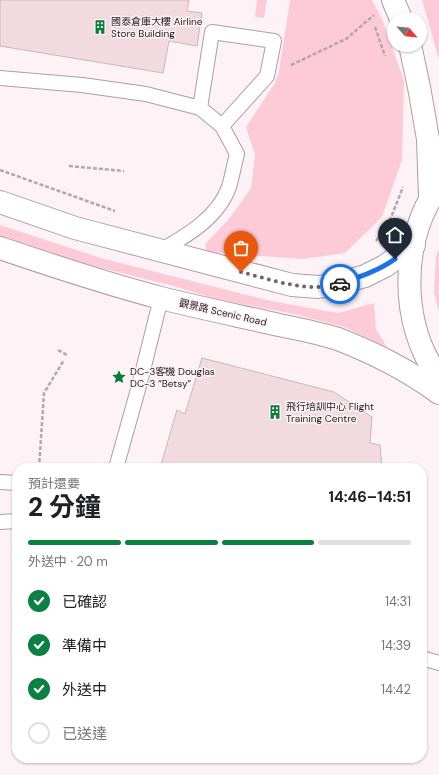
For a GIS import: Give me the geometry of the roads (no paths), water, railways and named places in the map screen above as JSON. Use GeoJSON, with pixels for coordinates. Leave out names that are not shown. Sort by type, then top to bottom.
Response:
{"type":"FeatureCollection","features":[{"type":"Feature","properties":{"kind":"main road"},"geometry":{"type":"LineString","coordinates":[[393,0],[398,12]]}},
{"type":"Feature","properties":{"kind":"main road"},"geometry":{"type":"LineString","coordinates":[[412,52],[428,139],[434,192],[421,221],[414,245],[410,268],[409,289],[412,312],[419,340],[431,368],[439,378]]}},
{"type":"Feature","properties":{"kind":"main road"},"geometry":{"type":"LineString","coordinates":[[0,202],[75,228],[292,285],[318,287],[337,284],[365,276],[386,266],[414,245]]}},
{"type":"Feature","properties":{"kind":"main road","name":"觀景路 Scenic Road"},"geometry":{"type":"LineString","coordinates":[[0,248],[70,272],[161,298],[337,339],[392,364],[439,392]]}},
{"type":"Feature","properties":{"kind":"lane"},"geometry":{"type":"LineString","coordinates":[[200,108],[212,32],[274,41],[267,76],[222,126]]}},
{"type":"Feature","properties":{"kind":"lane"},"geometry":{"type":"LineString","coordinates":[[0,78],[82,85],[146,94],[200,108],[222,126],[237,154],[228,188],[213,214],[184,237],[160,251]]}},
{"type":"Feature","properties":{"kind":"lane"},"geometry":{"type":"LineString","coordinates":[[117,463],[139,386],[161,298]]}},
{"type":"Feature","properties":{"kind":"lane"},"geometry":{"type":"LineString","coordinates":[[0,482],[12,483]]}},
{"type":"Feature","properties":{"kind":"lane"},"geometry":{"type":"LineString","coordinates":[[0,522],[12,521]]}},
{"type":"Feature","properties":{"kind":"lane"},"geometry":{"type":"LineString","coordinates":[[427,659],[439,663]]}},
{"type":"Feature","properties":{"kind":"place","name":"國泰倉庫大樓 Airline Store Building"},"geometry":{"type":"Point","coordinates":[100,27]}},
{"type":"Feature","properties":{"kind":"place","name":"DC-3客機 Douglas DC-3 “Betsy”"},"geometry":{"type":"Point","coordinates":[119,377]}},
{"type":"Feature","properties":{"kind":"place","name":"飛行培訓中心 Flight Training Centre"},"geometry":{"type":"Point","coordinates":[275,412]}}]}
